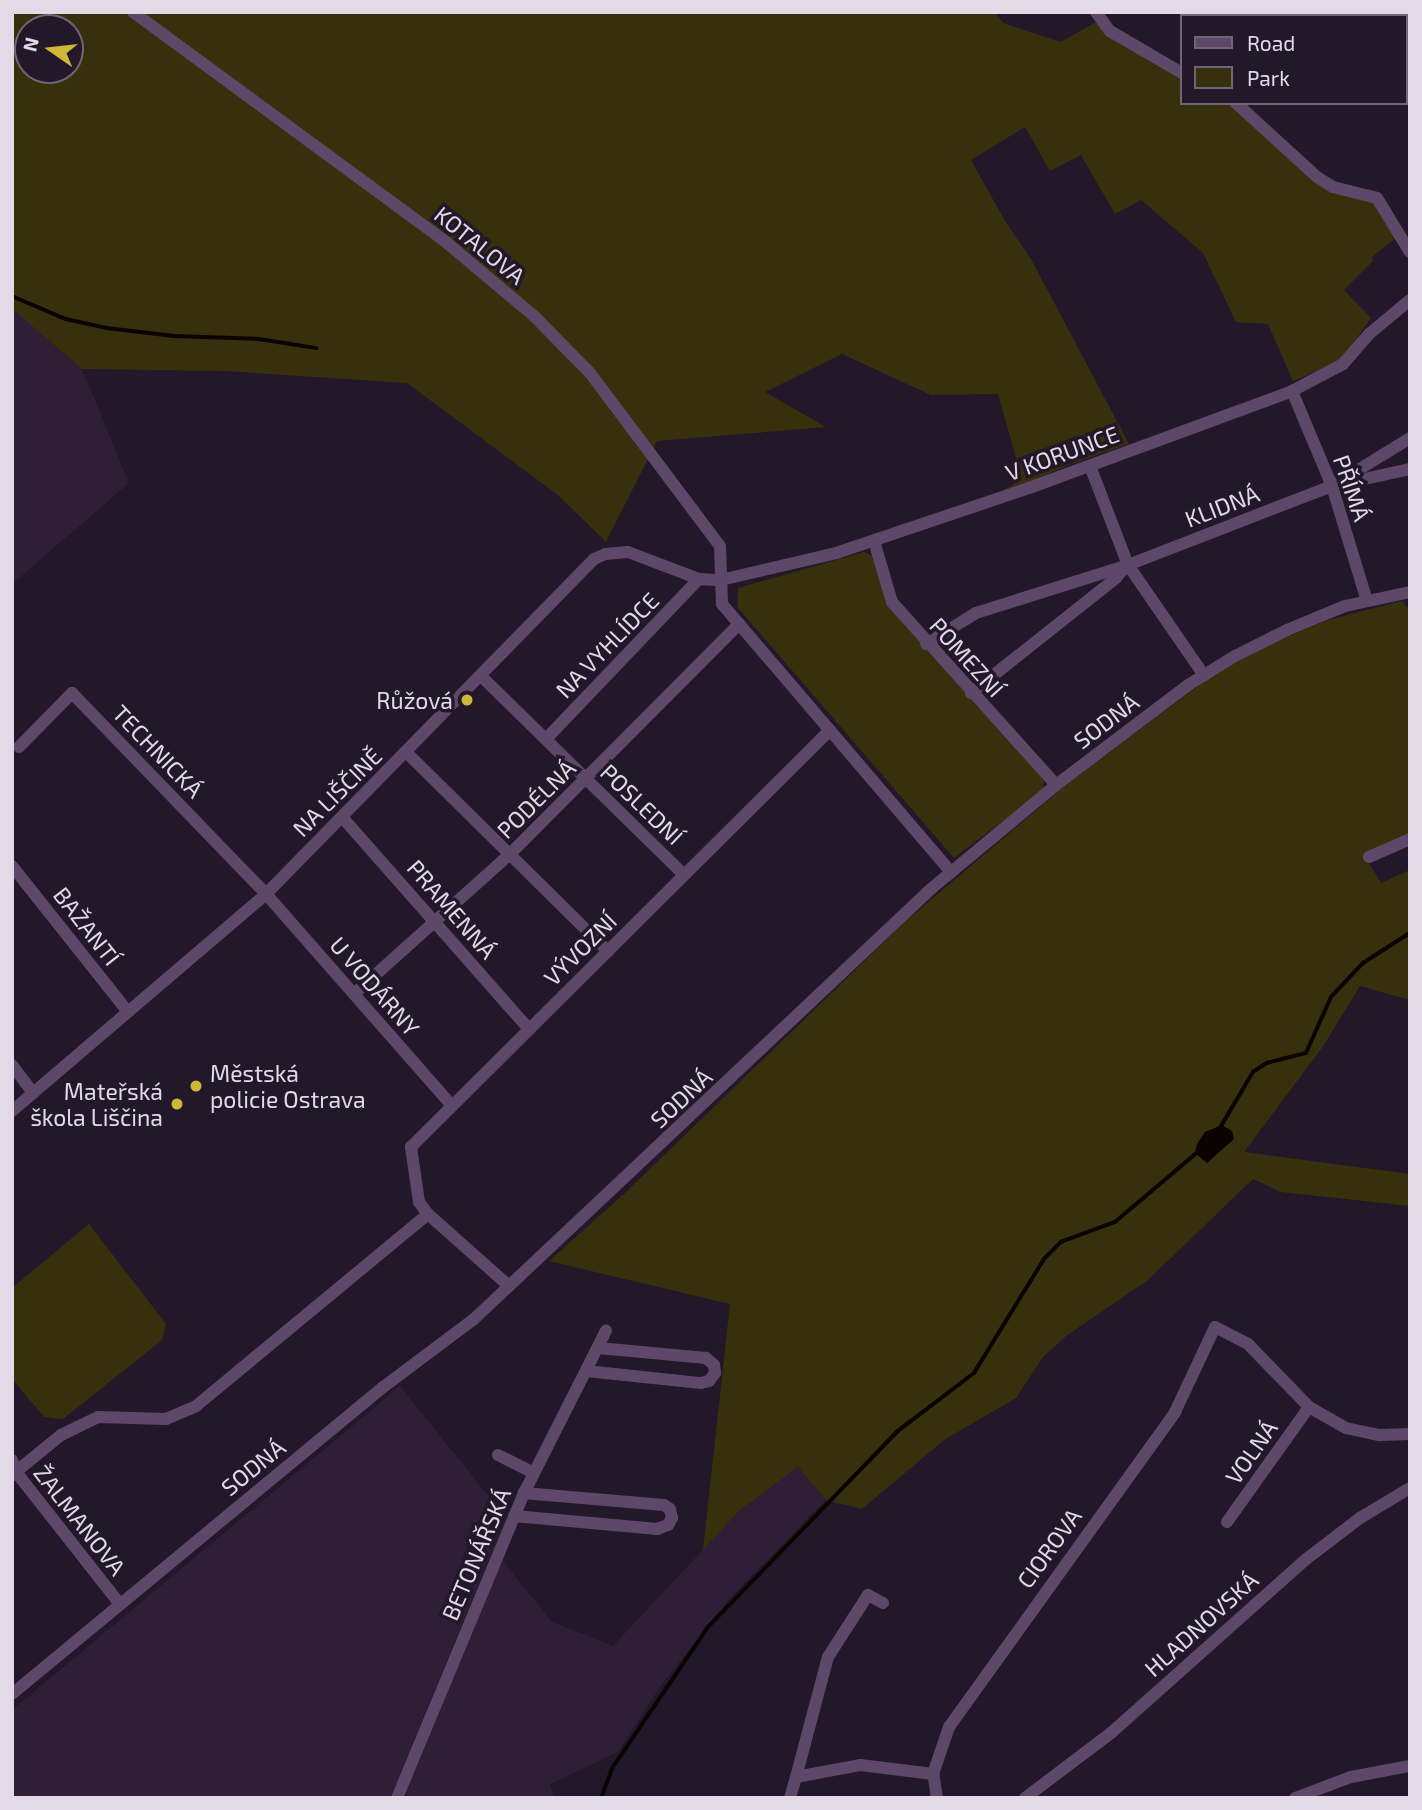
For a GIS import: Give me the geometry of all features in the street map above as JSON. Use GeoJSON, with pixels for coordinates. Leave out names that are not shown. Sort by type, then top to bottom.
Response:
{"type":"FeatureCollection","features":[{"type":"Feature","properties":{"kind":"street","name":"KOTALOVA"},"geometry":{"type":"LineString","coordinates":[[133,12],[447,243],[534,316],[590,373],[720,546],[721,580]]}},
{"type":"Feature","properties":{"kind":"street"},"geometry":{"type":"LineString","coordinates":[[1096,12],[1111,31],[1180,71]]}},
{"type":"Feature","properties":{"kind":"street"},"geometry":{"type":"LineString","coordinates":[[1238,105],[1317,177],[1333,187],[1377,198],[1410,252]]}},
{"type":"Feature","properties":{"kind":"street","name":"V KORUNCE"},"geometry":{"type":"LineString","coordinates":[[699,579],[721,580],[836,553],[874,541],[1090,466],[1292,391],[1343,364],[1369,334],[1410,300]]}},
{"type":"Feature","properties":{"kind":"street","name":"PŘÍMÁ"},"geometry":{"type":"LineString","coordinates":[[1292,391],[1332,486],[1367,601]]}},
{"type":"Feature","properties":{"kind":"street","name":"KLIDNÁ"},"geometry":{"type":"LineString","coordinates":[[1332,486],[1410,438]]}},
{"type":"Feature","properties":{"kind":"street"},"geometry":{"type":"LineString","coordinates":[[1090,466],[1128,565],[1203,675]]}},
{"type":"Feature","properties":{"kind":"street","name":"KLIDNÁ"},"geometry":{"type":"LineString","coordinates":[[926,643],[976,613],[1128,565],[1332,486],[1410,469]]}},
{"type":"Feature","properties":{"kind":"street","name":"POMEZNÍ"},"geometry":{"type":"LineString","coordinates":[[874,541],[892,602],[1056,785]]}},
{"type":"Feature","properties":{"kind":"street","name":"NA LIŠČINĚ"},"geometry":{"type":"LineString","coordinates":[[12,1111],[266,894],[481,676],[585,566],[599,556],[620,552],[634,553],[699,579]]}},
{"type":"Feature","properties":{"kind":"street","name":"KLIDNÁ"},"geometry":{"type":"LineString","coordinates":[[971,693],[1116,578],[1128,565]]}},
{"type":"Feature","properties":{"kind":"street","name":"NA VYHLÍDCE"},"geometry":{"type":"LineString","coordinates":[[546,739],[699,579]]}},
{"type":"Feature","properties":{"kind":"street"},"geometry":{"type":"LineString","coordinates":[[721,580],[722,604],[951,872]]}},
{"type":"Feature","properties":{"kind":"street","name":"SODNÁ"},"geometry":{"type":"LineString","coordinates":[[12,1694],[382,1388],[474,1319],[951,872],[1056,785],[1203,675],[1287,630],[1345,606],[1410,592]]}},
{"type":"Feature","properties":{"kind":"street","name":"PODÉLNÁ"},"geometry":{"type":"LineString","coordinates":[[354,994],[510,854],[739,624]]}},
{"type":"Feature","properties":{"kind":"street","name":"POSLEDNÍ"},"geometry":{"type":"LineString","coordinates":[[481,676],[684,875]]}},
{"type":"Feature","properties":{"kind":"street","name":"TECHNICKÁ"},"geometry":{"type":"LineString","coordinates":[[19,747],[72,692],[266,894]]}},
{"type":"Feature","properties":{"kind":"street","name":"VÝVOZNÍ"},"geometry":{"type":"LineString","coordinates":[[509,1286],[428,1214],[419,1202],[411,1147],[830,730]]}},
{"type":"Feature","properties":{"kind":"street"},"geometry":{"type":"LineString","coordinates":[[406,752],[608,951]]}},
{"type":"Feature","properties":{"kind":"street","name":"PRAMENNÁ"},"geometry":{"type":"LineString","coordinates":[[342,817],[529,1029]]}},
{"type":"Feature","properties":{"kind":"street"},"geometry":{"type":"LineString","coordinates":[[1369,857],[1410,839]]}},
{"type":"Feature","properties":{"kind":"street","name":"BAŽANTÍ"},"geometry":{"type":"LineString","coordinates":[[12,866],[128,1013]]}},
{"type":"Feature","properties":{"kind":"street","name":"U VODÁRNY"},"geometry":{"type":"LineString","coordinates":[[266,894],[452,1106]]}},
{"type":"Feature","properties":{"kind":"street"},"geometry":{"type":"LineString","coordinates":[[12,1065],[33,1093]]}},
{"type":"Feature","properties":{"kind":"street"},"geometry":{"type":"LineString","coordinates":[[14,1469],[61,1435],[98,1417],[166,1419],[196,1406],[428,1214]]}},
{"type":"Feature","properties":{"kind":"street","name":"CIOROVA"},"geometry":{"type":"LineString","coordinates":[[937,1798],[933,1774],[949,1727],[1175,1412],[1214,1327],[1248,1344],[1309,1407]]}},
{"type":"Feature","properties":{"kind":"street","name":"BETONÁŘSKÁ"},"geometry":{"type":"LineString","coordinates":[[397,1798],[524,1493],[607,1331]]}},
{"type":"Feature","properties":{"kind":"street"},"geometry":{"type":"LineString","coordinates":[[586,1371],[701,1383],[712,1379],[716,1370],[712,1361],[706,1358],[597,1348]]}},
{"type":"Feature","properties":{"kind":"street"},"geometry":{"type":"LineString","coordinates":[[1309,1407],[1346,1428],[1380,1435],[1410,1434]]}},
{"type":"Feature","properties":{"kind":"street","name":"VOLNÁ"},"geometry":{"type":"LineString","coordinates":[[1227,1522],[1309,1407]]}},
{"type":"Feature","properties":{"kind":"street"},"geometry":{"type":"LineString","coordinates":[[498,1455],[534,1473]]}},
{"type":"Feature","properties":{"kind":"street","name":"ŽALMANOVA"},"geometry":{"type":"LineString","coordinates":[[14,1469],[119,1604]]}},
{"type":"Feature","properties":{"kind":"street","name":"HLADNOVSKÁ"},"geometry":{"type":"LineString","coordinates":[[1025,1798],[1111,1733],[1305,1560],[1369,1511],[1410,1488]]}},
{"type":"Feature","properties":{"kind":"street"},"geometry":{"type":"LineString","coordinates":[[514,1516],[657,1529],[668,1525],[673,1518],[670,1509],[664,1505],[524,1493]]}},
{"type":"Feature","properties":{"kind":"street"},"geometry":{"type":"LineString","coordinates":[[790,1798],[828,1657],[868,1595],[883,1604]]}},
{"type":"Feature","properties":{"kind":"street"},"geometry":{"type":"LineString","coordinates":[[796,1777],[860,1765],[933,1774]]}},
{"type":"Feature","properties":{"kind":"street"},"geometry":{"type":"LineString","coordinates":[[1295,1798],[1351,1777],[1410,1766]]}},
{"type":"Feature","properties":{"kind":"shaded area"},"geometry":{"type":"Polygon","coordinates":[[[12,309],[82,369],[129,483],[12,584],[12,309]]]}},
{"type":"Feature","properties":{"kind":"shaded area"},"geometry":{"type":"Polygon","coordinates":[[[1222,1125],[1232,1131],[1234,1139],[1207,1163],[1195,1153],[1197,1144],[1205,1132],[1222,1125]]]}},
{"type":"Feature","properties":{"kind":"shaded area"},"geometry":{"type":"Polygon","coordinates":[[[400,1386],[506,1518],[390,1798],[12,1798],[12,1710],[400,1386]]]}},
{"type":"Feature","properties":{"kind":"shaded area"},"geometry":{"type":"Polygon","coordinates":[[[798,1467],[826,1500],[730,1598],[662,1684],[618,1752],[550,1784],[554,1798],[404,1798],[502,1560],[552,1622],[613,1646],[740,1510],[798,1467]]]}},
{"type":"Feature","properties":{"kind":"green space"},"geometry":{"type":"Polygon","coordinates":[[[12,12],[995,12],[1003,23],[1061,42],[1101,19],[1180,75],[1180,105],[1232,105],[1316,181],[1374,202],[1397,237],[1372,257],[1373,261],[1344,290],[1371,318],[1341,361],[1293,381],[1268,324],[1236,322],[1203,253],[1141,200],[1115,214],[1081,155],[1050,171],[1025,127],[971,160],[1005,221],[1031,259],[1129,444],[1068,465],[983,503],[1022,479],[998,394],[931,395],[842,354],[765,392],[826,427],[657,441],[606,542],[558,495],[407,383],[225,371],[82,369],[12,309],[12,12]]]}},
{"type":"Feature","properties":{"kind":"green space"},"geometry":{"type":"Polygon","coordinates":[[[864,552],[873,556],[889,603],[1044,774],[1043,791],[954,858],[738,608],[738,588],[864,552]]]}},
{"type":"Feature","properties":{"kind":"green space"},"geometry":{"type":"Polygon","coordinates":[[[1402,601],[1410,610],[1410,836],[1365,857],[1381,883],[1410,870],[1410,1000],[1360,986],[1322,1048],[1244,1152],[1410,1174],[1410,1206],[1281,1192],[1253,1179],[1148,1280],[1066,1336],[1043,1357],[1016,1398],[944,1440],[862,1509],[826,1500],[798,1467],[740,1510],[703,1550],[730,1304],[549,1261],[626,1192],[906,921],[1066,785],[1210,677],[1263,647],[1328,620],[1402,601]]]}},
{"type":"Feature","properties":{"kind":"green space"},"geometry":{"type":"Polygon","coordinates":[[[89,1224],[166,1324],[162,1340],[63,1419],[44,1417],[12,1379],[12,1288],[89,1224]]]}},
{"type":"Feature","properties":{"kind":"waterway"},"geometry":{"type":"LineString","coordinates":[[12,296],[66,319],[107,328],[174,336],[259,339],[316,348]]}},
{"type":"Feature","properties":{"kind":"waterway"},"geometry":{"type":"LineString","coordinates":[[1220,1128],[1253,1072],[1267,1063],[1306,1053],[1331,997],[1363,963],[1410,933]]}},
{"type":"Feature","properties":{"kind":"waterway"},"geometry":{"type":"LineString","coordinates":[[601,1798],[613,1767],[708,1627],[898,1431],[974,1373],[1044,1259],[1061,1242],[1115,1222],[1199,1151]]}},
{"type":"Feature","properties":{"kind":"place","name":"Růžová"},"geometry":{"type":"Point","coordinates":[467,700]}},
{"type":"Feature","properties":{"kind":"place","name":"Městská policie Ostrava"},"geometry":{"type":"Point","coordinates":[196,1086]}},
{"type":"Feature","properties":{"kind":"place","name":"Mateřská škola Liščina"},"geometry":{"type":"Point","coordinates":[177,1104]}}]}
